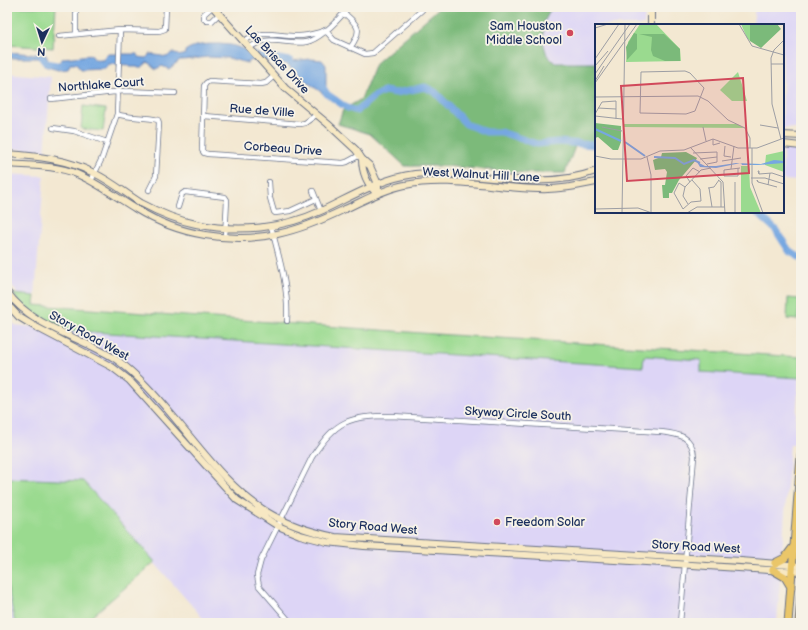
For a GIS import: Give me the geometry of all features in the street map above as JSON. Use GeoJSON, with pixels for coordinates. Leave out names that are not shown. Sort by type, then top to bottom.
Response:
{"type":"FeatureCollection","features":[{"type":"Feature","properties":{"kind":"main road"},"geometry":{"type":"LineString","coordinates":[[788,623],[801,456]]}},
{"type":"Feature","properties":{"kind":"main road"},"geometry":{"type":"LineString","coordinates":[[791,587],[784,576],[774,567],[786,558],[795,544]]}},
{"type":"Feature","properties":{"kind":"main road"},"geometry":{"type":"LineString","coordinates":[[799,623],[801,598]]}},
{"type":"Feature","properties":{"kind":"street"},"geometry":{"type":"LineString","coordinates":[[76,7],[76,34]]}},
{"type":"Feature","properties":{"kind":"street"},"geometry":{"type":"LineString","coordinates":[[59,36],[120,30],[159,31],[165,29],[166,7]]}},
{"type":"Feature","properties":{"kind":"street"},"geometry":{"type":"LineString","coordinates":[[212,7],[204,14],[204,19],[206,21],[212,21],[219,14]]}},
{"type":"Feature","properties":{"kind":"street","name":"Las Brisas Drive"},"geometry":{"type":"LineString","coordinates":[[212,7],[285,88],[350,144],[370,166],[378,184]]}},
{"type":"Feature","properties":{"kind":"street"},"geometry":{"type":"LineString","coordinates":[[249,48],[266,40],[290,43],[306,42],[317,38],[349,7]]}},
{"type":"Feature","properties":{"kind":"street"},"geometry":{"type":"LineString","coordinates":[[325,30],[334,40],[350,48],[365,54],[373,53],[424,7]]}},
{"type":"Feature","properties":{"kind":"street"},"geometry":{"type":"LineString","coordinates":[[651,24],[652,7]]}},
{"type":"Feature","properties":{"kind":"street"},"geometry":{"type":"LineString","coordinates":[[344,13],[356,24],[358,30],[357,36],[350,48]]}},
{"type":"Feature","properties":{"kind":"street"},"geometry":{"type":"LineString","coordinates":[[92,180],[96,173],[117,114],[120,30]]}},
{"type":"Feature","properties":{"kind":"street"},"geometry":{"type":"LineString","coordinates":[[244,41],[251,36],[266,33],[299,36],[325,30]]}},
{"type":"Feature","properties":{"kind":"street"},"geometry":{"type":"LineString","coordinates":[[204,116],[204,86],[206,82],[261,84],[266,83],[274,76]]}},
{"type":"Feature","properties":{"kind":"street","name":"Northlake Court"},"geometry":{"type":"LineString","coordinates":[[51,99],[124,92],[175,93]]}},
{"type":"Feature","properties":{"kind":"street"},"geometry":{"type":"LineString","coordinates":[[117,114],[158,120],[156,176],[149,190]]}},
{"type":"Feature","properties":{"kind":"street","name":"Rue de Ville"},"geometry":{"type":"LineString","coordinates":[[204,116],[300,124],[305,123],[316,115]]}},
{"type":"Feature","properties":{"kind":"street","name":"Corbeau Drive"},"geometry":{"type":"LineString","coordinates":[[204,116],[202,150],[204,153],[342,163],[361,157]]}},
{"type":"Feature","properties":{"kind":"street"},"geometry":{"type":"LineString","coordinates":[[53,128],[74,131],[107,142]]}},
{"type":"Feature","properties":{"kind":"street"},"geometry":{"type":"LineString","coordinates":[[784,135],[801,136]]}},
{"type":"Feature","properties":{"kind":"street"},"geometry":{"type":"LineString","coordinates":[[784,144],[801,146]]}},
{"type":"Feature","properties":{"kind":"street","name":"West Walnut Hill Lane"},"geometry":{"type":"LineString","coordinates":[[7,154],[62,160],[96,173],[141,203],[171,217],[195,224],[226,228],[253,228],[293,221],[321,211],[370,187],[414,174],[436,173],[543,181],[573,177],[595,171]]}},
{"type":"Feature","properties":{"kind":"street"},"geometry":{"type":"LineString","coordinates":[[361,157],[362,168],[370,187],[377,194]]}},
{"type":"Feature","properties":{"kind":"street","name":"West Walnut Hill Lane"},"geometry":{"type":"LineString","coordinates":[[7,164],[52,167],[92,180],[139,211],[180,229],[206,235],[257,238],[273,236],[309,226],[377,194],[418,182],[538,189],[570,187],[595,182]]}},
{"type":"Feature","properties":{"kind":"street"},"geometry":{"type":"LineString","coordinates":[[269,182],[270,198],[275,213],[290,212],[316,199]]}},
{"type":"Feature","properties":{"kind":"street"},"geometry":{"type":"LineString","coordinates":[[377,194],[378,184]]}},
{"type":"Feature","properties":{"kind":"street"},"geometry":{"type":"LineString","coordinates":[[313,191],[321,211]]}},
{"type":"Feature","properties":{"kind":"street"},"geometry":{"type":"LineString","coordinates":[[178,207],[182,194],[185,192],[225,197],[227,200],[225,237]]}},
{"type":"Feature","properties":{"kind":"street"},"geometry":{"type":"LineString","coordinates":[[139,211],[145,210],[163,218],[171,217]]}},
{"type":"Feature","properties":{"kind":"street"},"geometry":{"type":"LineString","coordinates":[[271,226],[287,294],[287,321]]}},
{"type":"Feature","properties":{"kind":"street","name":"Story Road West"},"geometry":{"type":"LineString","coordinates":[[7,292],[25,310],[38,320],[116,360],[131,372],[156,396],[211,461],[238,490],[267,513],[300,528],[335,537],[685,558],[774,567]]}},
{"type":"Feature","properties":{"kind":"street","name":"Story Road West"},"geometry":{"type":"LineString","coordinates":[[7,304],[19,317],[34,326],[112,366],[129,380],[158,411],[217,480],[237,500],[278,526],[300,535],[327,542],[374,547],[685,565],[793,568],[801,566]]}},
{"type":"Feature","properties":{"kind":"street"},"geometry":{"type":"LineString","coordinates":[[34,326],[38,320]]}},
{"type":"Feature","properties":{"kind":"street","name":"Skyway Circle South"},"geometry":{"type":"LineString","coordinates":[[291,623],[259,586],[257,580],[258,568],[312,457],[321,443],[330,432],[345,422],[368,416],[392,416],[661,432],[677,434],[684,437],[691,444],[694,450],[680,623]]}},
{"type":"Feature","properties":{"kind":"street"},"geometry":{"type":"LineString","coordinates":[[374,540],[374,547]]}},
{"type":"Feature","properties":{"kind":"street"},"geometry":{"type":"LineString","coordinates":[[417,542],[419,549]]}},
{"type":"Feature","properties":{"kind":"street","name":"Story Road West"},"geometry":{"type":"LineString","coordinates":[[793,568],[801,572]]}},
{"type":"Feature","properties":{"kind":"shaded area","name":"Sam Houston Middle School"},"geometry":{"type":"Polygon","coordinates":[[[552,7],[645,7],[644,24],[595,24],[595,63],[555,63],[547,55],[543,42],[544,22],[552,7]]]}},
{"type":"Feature","properties":{"kind":"shaded area"},"geometry":{"type":"Polygon","coordinates":[[[755,7],[801,7],[801,129],[784,128],[784,24],[753,24],[755,7]]]}},
{"type":"Feature","properties":{"kind":"shaded area"},"geometry":{"type":"Polygon","coordinates":[[[7,73],[51,77],[45,152],[7,148],[7,73]]]}},
{"type":"Feature","properties":{"kind":"shaded area"},"geometry":{"type":"Polygon","coordinates":[[[784,149],[801,150],[801,181],[784,180],[784,149]]]}},
{"type":"Feature","properties":{"kind":"shaded area"},"geometry":{"type":"Polygon","coordinates":[[[7,174],[44,176],[35,296],[18,295],[7,277],[7,174]]]}},
{"type":"Feature","properties":{"kind":"shaded area"},"geometry":{"type":"Polygon","coordinates":[[[7,316],[15,325],[61,330],[642,367],[643,356],[701,360],[701,372],[799,378],[794,444],[790,444],[777,623],[207,623],[83,481],[7,478],[7,316]]]}},
{"type":"Feature","properties":{"kind":"shaded area"},"geometry":{"type":"Polygon","coordinates":[[[7,583],[15,623],[7,623],[7,583]]]}},
{"type":"Feature","properties":{"kind":"green space"},"geometry":{"type":"Polygon","coordinates":[[[7,7],[56,7],[53,48],[7,45],[7,7]]]}},
{"type":"Feature","properties":{"kind":"green space"},"geometry":{"type":"Polygon","coordinates":[[[440,7],[552,7],[544,22],[543,42],[547,55],[555,63],[595,63],[595,142],[576,144],[565,173],[524,173],[446,166],[405,166],[370,134],[338,124],[343,110],[361,99],[375,64],[440,7]]]}},
{"type":"Feature","properties":{"kind":"green space"},"geometry":{"type":"Polygon","coordinates":[[[83,106],[106,109],[103,131],[81,129],[83,106]]]}},
{"type":"Feature","properties":{"kind":"green space"},"geometry":{"type":"Polygon","coordinates":[[[13,294],[35,296],[34,305],[435,334],[801,357],[801,378],[701,372],[701,360],[644,356],[643,367],[61,330],[41,319],[23,306],[13,294]]]}},
{"type":"Feature","properties":{"kind":"green space"},"geometry":{"type":"Polygon","coordinates":[[[788,298],[799,299],[798,320],[787,319],[788,298]]]}},
{"type":"Feature","properties":{"kind":"green space"},"geometry":{"type":"Polygon","coordinates":[[[7,478],[83,481],[155,562],[84,623],[15,623],[7,583],[7,478]]]}},
{"type":"Feature","properties":{"kind":"water"},"geometry":{"type":"Polygon","coordinates":[[[219,44],[231,45],[276,59],[292,61],[311,59],[322,60],[326,65],[326,86],[319,87],[338,98],[335,102],[307,82],[287,64],[271,61],[252,60],[247,63],[228,58],[208,57],[180,60],[169,69],[162,66],[156,69],[148,62],[142,67],[109,64],[105,69],[81,70],[76,64],[70,64],[68,69],[58,70],[44,66],[44,62],[38,58],[7,58],[7,52],[46,55],[51,67],[56,66],[63,58],[91,55],[95,60],[103,60],[107,54],[137,54],[139,57],[146,58],[150,54],[167,57],[172,53],[176,53],[179,56],[185,54],[185,51],[193,47],[219,44]]]}},
{"type":"Feature","properties":{"kind":"waterway"},"geometry":{"type":"LineString","coordinates":[[265,56],[290,61]]}},
{"type":"Feature","properties":{"kind":"waterway"},"geometry":{"type":"LineString","coordinates":[[42,58],[46,63],[61,66],[65,64]]}},
{"type":"Feature","properties":{"kind":"waterway"},"geometry":{"type":"LineString","coordinates":[[318,79],[327,94],[347,108],[357,111],[373,97],[384,91],[396,93],[425,87],[435,92],[466,124],[486,132],[501,132],[537,144],[558,142],[595,145]]}},
{"type":"Feature","properties":{"kind":"waterway"},"geometry":{"type":"LineString","coordinates":[[757,213],[775,229],[790,252],[801,258]]}},
{"type":"Feature","properties":{"kind":"place","name":"Sam Houston Middle School"},"geometry":{"type":"Point","coordinates":[570,33]}},
{"type":"Feature","properties":{"kind":"place","name":"Freedom Solar"},"geometry":{"type":"Point","coordinates":[497,522]}}]}
